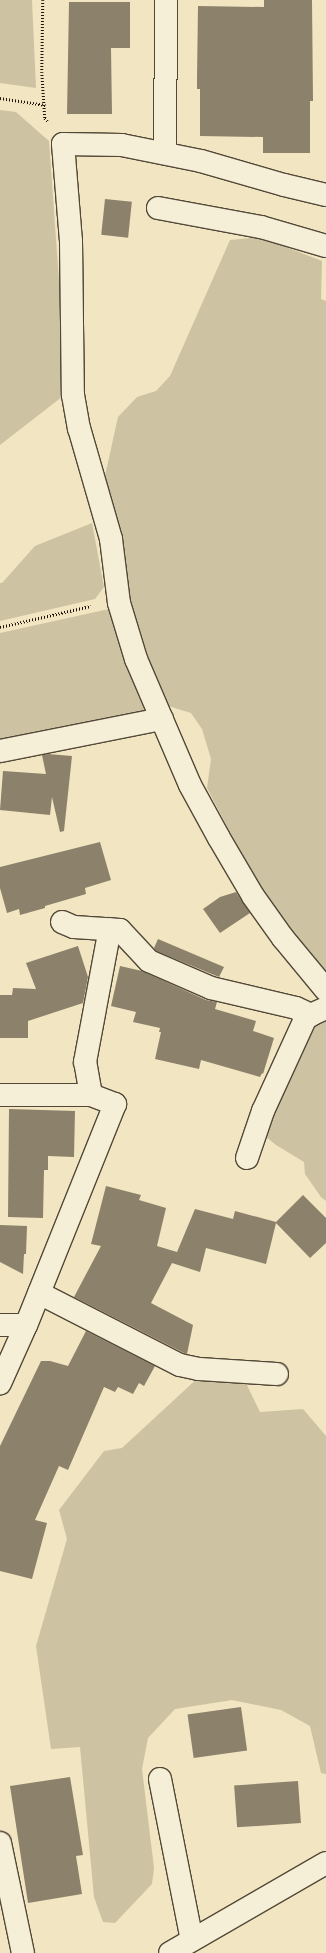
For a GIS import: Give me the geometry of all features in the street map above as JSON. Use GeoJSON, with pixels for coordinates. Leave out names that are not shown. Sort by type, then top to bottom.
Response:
{"type":"FeatureCollection","features":[{"type":"Feature","properties":{"kind":"street"},"geometry":{"type":"LineString","coordinates":[[165,154],[166,0]]}},
{"type":"Feature","properties":{"kind":"street"},"geometry":{"type":"LineString","coordinates":[[326,195],[284,185],[201,161],[122,145],[63,144],[70,241],[74,395],[79,428],[111,539],[119,600],[136,659],[190,785],[253,896],[283,938],[326,990]]}},
{"type":"Feature","properties":{"kind":"street"},"geometry":{"type":"LineString","coordinates":[[158,208],[261,227],[326,246]]}},
{"type":"Feature","properties":{"kind":"street"},"geometry":{"type":"LineString","coordinates":[[0,751],[162,719]]}},
{"type":"Feature","properties":{"kind":"street"},"geometry":{"type":"LineString","coordinates":[[62,922],[74,927],[120,930],[149,961],[204,985],[296,1008],[318,1011]]}},
{"type":"Feature","properties":{"kind":"street"},"geometry":{"type":"LineString","coordinates":[[91,1095],[85,1062],[110,929]]}},
{"type":"Feature","properties":{"kind":"street"},"geometry":{"type":"LineString","coordinates":[[247,1158],[263,1111],[306,1017],[318,1011]]}},
{"type":"Feature","properties":{"kind":"street"},"geometry":{"type":"LineString","coordinates":[[0,1095],[91,1095],[115,1104],[26,1325],[0,1382]]}},
{"type":"Feature","properties":{"kind":"street"},"geometry":{"type":"LineString","coordinates":[[39,1292],[180,1365],[199,1369],[277,1374]]}},
{"type":"Feature","properties":{"kind":"street"},"geometry":{"type":"LineString","coordinates":[[0,1325],[26,1325]]}},
{"type":"Feature","properties":{"kind":"street"},"geometry":{"type":"LineString","coordinates":[[160,1780],[192,1940]]}},
{"type":"Feature","properties":{"kind":"street"},"geometry":{"type":"LineString","coordinates":[[0,1843],[23,1953]]}},
{"type":"Feature","properties":{"kind":"street"},"geometry":{"type":"LineString","coordinates":[[170,1953],[326,1863]]}},
{"type":"Feature","properties":{"kind":"path"},"geometry":{"type":"LineString","coordinates":[[43,0],[42,72],[45,118],[63,144]]}},
{"type":"Feature","properties":{"kind":"path"},"geometry":{"type":"LineString","coordinates":[[0,98],[45,104]]}},
{"type":"Feature","properties":{"kind":"path"},"geometry":{"type":"LineString","coordinates":[[0,627],[119,600]]}},
{"type":"Feature","properties":{"kind":"shaded area"},"geometry":{"type":"Polygon","coordinates":[[[0,0],[32,0],[36,88],[0,83],[0,0]]]}},
{"type":"Feature","properties":{"kind":"shaded area"},"geometry":{"type":"Polygon","coordinates":[[[0,110],[16,112],[49,141],[67,393],[0,445],[0,110]]]}},
{"type":"Feature","properties":{"kind":"shaded area"},"geometry":{"type":"Polygon","coordinates":[[[260,237],[322,261],[321,299],[326,301],[326,977],[281,918],[249,869],[207,788],[211,759],[202,729],[191,713],[165,705],[146,660],[129,603],[103,485],[118,417],[137,397],[156,391],[170,376],[230,240],[260,237]]]}},
{"type":"Feature","properties":{"kind":"shaded area"},"geometry":{"type":"Polygon","coordinates":[[[92,523],[104,587],[95,599],[0,621],[0,583],[2,583],[35,546],[92,523]]]}},
{"type":"Feature","properties":{"kind":"shaded area"},"geometry":{"type":"Polygon","coordinates":[[[109,609],[146,714],[0,742],[0,633],[109,609]]]}},
{"type":"Feature","properties":{"kind":"shaded area"},"geometry":{"type":"Polygon","coordinates":[[[326,1018],[326,1201],[321,1197],[305,1174],[304,1162],[276,1145],[265,1136],[267,1120],[308,1027],[326,1018]]]}},
{"type":"Feature","properties":{"kind":"shaded area"},"geometry":{"type":"Polygon","coordinates":[[[200,1376],[244,1379],[260,1412],[303,1409],[326,1436],[326,1774],[321,1773],[310,1726],[281,1710],[232,1700],[175,1709],[148,1738],[142,1769],[154,1868],[152,1884],[115,1923],[103,1922],[94,1897],[80,1747],[51,1749],[36,1646],[67,1539],[59,1510],[104,1451],[122,1448],[200,1376]]]}},
{"type":"Feature","properties":{"kind":"building"},"geometry":{"type":"Polygon","coordinates":[[[264,0],[312,0],[313,101],[310,101],[310,153],[263,153],[263,137],[200,136],[200,89],[197,89],[198,6],[264,7],[264,0]]]}},
{"type":"Feature","properties":{"kind":"building"},"geometry":{"type":"Polygon","coordinates":[[[69,2],[130,2],[130,48],[111,48],[112,114],[67,114],[69,2]]]}},
{"type":"Feature","properties":{"kind":"building"},"geometry":{"type":"Polygon","coordinates":[[[105,199],[132,202],[128,238],[101,235],[105,199]]]}},
{"type":"Feature","properties":{"kind":"building"},"geometry":{"type":"Polygon","coordinates":[[[42,755],[72,756],[64,831],[60,832],[52,797],[50,815],[0,810],[3,771],[46,774],[42,755]]]}},
{"type":"Feature","properties":{"kind":"building"},"geometry":{"type":"Polygon","coordinates":[[[100,842],[111,880],[85,888],[86,894],[45,906],[45,908],[20,915],[19,909],[7,913],[0,888],[0,867],[100,842]]]}},
{"type":"Feature","properties":{"kind":"building"},"geometry":{"type":"Polygon","coordinates":[[[236,892],[250,913],[220,933],[203,909],[220,897],[236,892]]]}},
{"type":"Feature","properties":{"kind":"building"},"geometry":{"type":"Polygon","coordinates":[[[158,939],[224,967],[219,977],[156,951],[154,948],[158,939]]]}},
{"type":"Feature","properties":{"kind":"building"},"geometry":{"type":"Polygon","coordinates":[[[78,946],[88,977],[83,1003],[28,1021],[28,1038],[0,1038],[0,995],[12,995],[13,988],[36,989],[26,963],[78,946]]]}},
{"type":"Feature","properties":{"kind":"building"},"geometry":{"type":"Polygon","coordinates":[[[120,966],[142,971],[206,1000],[217,1002],[215,1009],[256,1021],[253,1031],[274,1038],[263,1074],[262,1073],[260,1077],[201,1060],[199,1069],[155,1059],[161,1032],[159,1032],[160,1028],[133,1022],[136,1012],[111,1006],[120,966]]]}},
{"type":"Feature","properties":{"kind":"building"},"geometry":{"type":"Polygon","coordinates":[[[9,1109],[75,1111],[74,1157],[48,1156],[48,1170],[44,1170],[43,1218],[8,1217],[9,1109]]]}},
{"type":"Feature","properties":{"kind":"building"},"geometry":{"type":"Polygon","coordinates":[[[106,1186],[141,1195],[139,1200],[166,1208],[157,1246],[177,1252],[195,1209],[233,1219],[235,1211],[276,1222],[303,1195],[326,1218],[326,1243],[310,1258],[276,1223],[266,1264],[206,1248],[200,1272],[172,1263],[151,1303],[193,1325],[187,1354],[74,1297],[101,1246],[91,1244],[106,1186]]]}},
{"type":"Feature","properties":{"kind":"building"},"geometry":{"type":"Polygon","coordinates":[[[0,1225],[27,1226],[26,1254],[24,1254],[23,1274],[0,1262],[0,1225]]]}},
{"type":"Feature","properties":{"kind":"building"},"geometry":{"type":"Polygon","coordinates":[[[86,1331],[155,1366],[144,1386],[139,1383],[133,1394],[118,1387],[115,1392],[104,1387],[68,1470],[59,1466],[35,1520],[47,1523],[32,1579],[0,1571],[0,1446],[41,1361],[50,1361],[68,1366],[86,1331]]]}},
{"type":"Feature","properties":{"kind":"building"},"geometry":{"type":"Polygon","coordinates":[[[241,1707],[247,1751],[194,1758],[188,1715],[241,1707]]]}},
{"type":"Feature","properties":{"kind":"building"},"geometry":{"type":"Polygon","coordinates":[[[70,1777],[83,1855],[76,1856],[82,1894],[28,1903],[10,1786],[70,1777]]]}},
{"type":"Feature","properties":{"kind":"building"},"geometry":{"type":"Polygon","coordinates":[[[298,1781],[301,1823],[237,1827],[234,1785],[298,1781]]]}}]}
